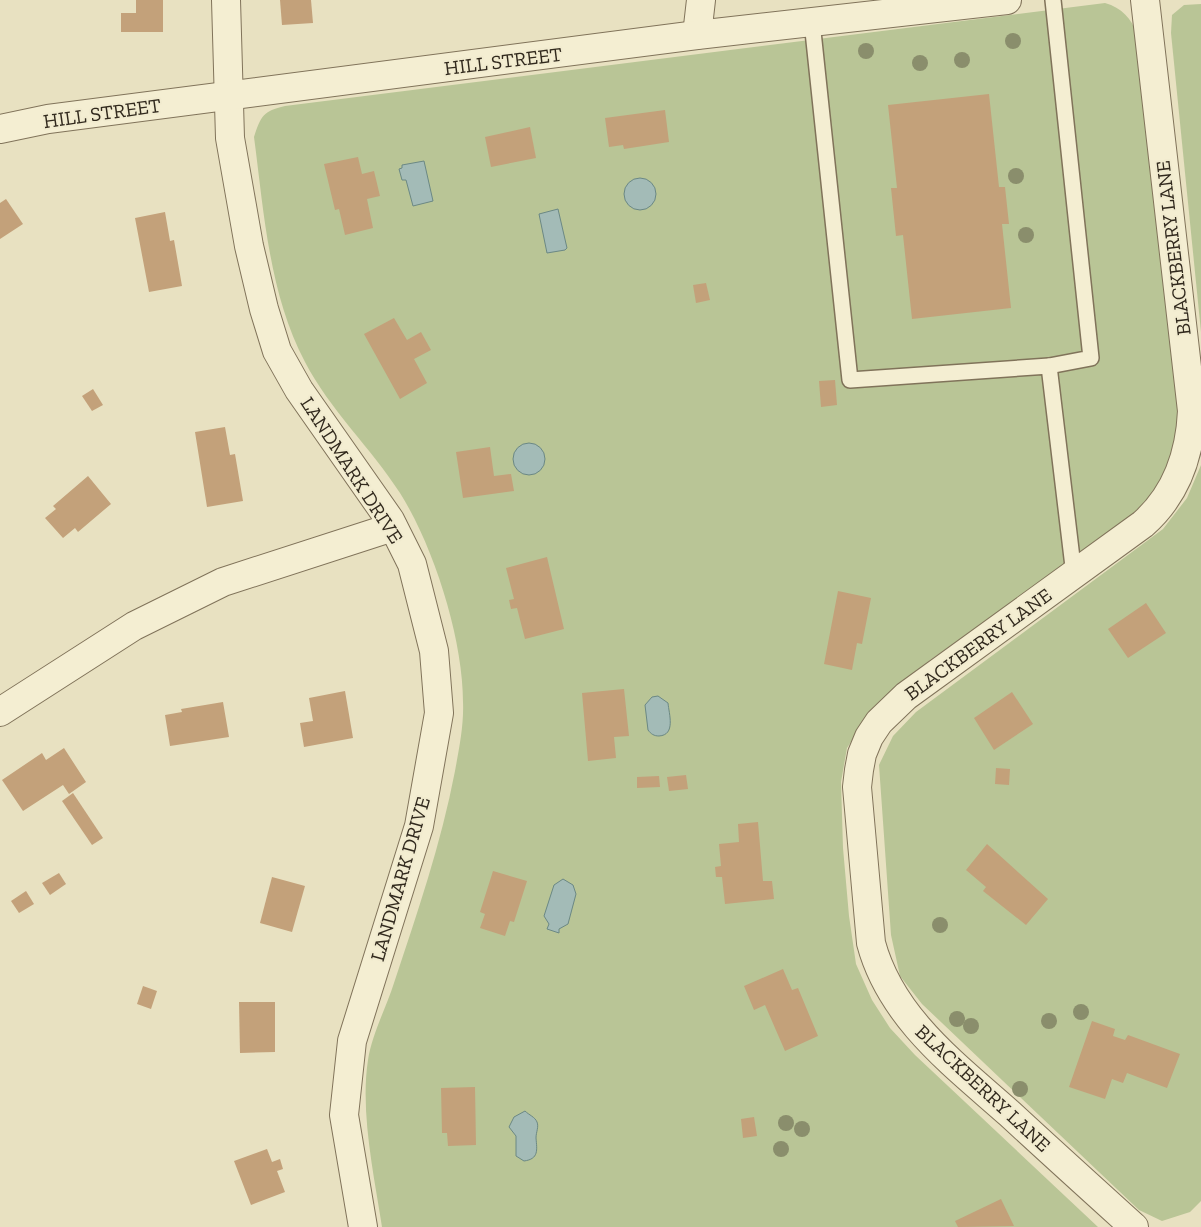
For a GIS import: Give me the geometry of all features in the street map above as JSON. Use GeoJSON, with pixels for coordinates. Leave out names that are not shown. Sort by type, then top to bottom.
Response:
{"type":"FeatureCollection","features":[{"type":"Feature","properties":{"kind":"street","name":"LANDMARK DRIVE"},"geometry":{"type":"LineString","coordinates":[[226,0],[230,138],[249,246],[264,309],[277,350],[324,428],[358,472],[393,527],[412,564],[434,651],[439,713],[419,826],[352,1041],[344,1115],[363,1227]]}},
{"type":"Feature","properties":{"kind":"street"},"geometry":{"type":"LineString","coordinates":[[697,35],[701,0]]}},
{"type":"Feature","properties":{"kind":"street","name":"HILL STREET"},"geometry":{"type":"LineString","coordinates":[[0,129],[48,119],[697,35],[1007,0]]}},
{"type":"Feature","properties":{"kind":"street","name":"BLACKBERRY LANE"},"geometry":{"type":"LineString","coordinates":[[1134,1227],[921,1032],[896,1000],[876,962],[868,923],[857,787],[862,754],[869,737],[883,717],[906,696],[1132,534],[1164,503],[1180,475],[1192,430],[1192,411],[1145,0]]}},
{"type":"Feature","properties":{"kind":"street"},"geometry":{"type":"LineString","coordinates":[[0,712],[134,626],[223,582],[393,527]]}},
{"type":"Feature","properties":{"kind":"lane"},"geometry":{"type":"LineString","coordinates":[[812,22],[850,380],[1049,366],[1091,358],[1053,0]]}},
{"type":"Feature","properties":{"kind":"lane"},"geometry":{"type":"LineString","coordinates":[[1049,366],[1074,575]]}},
{"type":"Feature","properties":{"kind":"green space"},"geometry":{"type":"Polygon","coordinates":[[[1105,3],[1125,14],[1137,34],[1176,376],[1178,431],[1166,469],[1153,494],[1118,529],[930,660],[872,710],[847,748],[841,782],[843,848],[849,916],[856,964],[872,1000],[890,1028],[915,1055],[1098,1227],[382,1227],[367,1122],[366,1080],[368,1060],[420,905],[443,825],[461,737],[463,711],[462,677],[452,622],[444,594],[435,566],[412,515],[389,476],[338,413],[315,380],[293,336],[283,309],[265,223],[254,137],[261,119],[267,112],[285,106],[1105,3]]]}},
{"type":"Feature","properties":{"kind":"green space"},"geometry":{"type":"Polygon","coordinates":[[[1201,4],[1201,332],[1171,33],[1172,15],[1184,5],[1201,4]]]}},
{"type":"Feature","properties":{"kind":"green space"},"geometry":{"type":"Polygon","coordinates":[[[1201,465],[1201,1201],[1190,1212],[1162,1221],[1139,1210],[922,1004],[900,976],[891,935],[879,765],[893,736],[916,712],[1163,529],[1187,498],[1201,465]]]}},
{"type":"Feature","properties":{"kind":"water"},"geometry":{"type":"Polygon","coordinates":[[[424,161],[433,201],[413,206],[406,180],[402,180],[399,169],[402,168],[402,165],[424,161]]]}},
{"type":"Feature","properties":{"kind":"water"},"geometry":{"type":"Polygon","coordinates":[[[640,178],[646,179],[651,183],[655,188],[655,200],[651,205],[646,209],[640,210],[634,209],[629,205],[625,200],[624,194],[625,188],[629,183],[634,179],[640,178]]]}},
{"type":"Feature","properties":{"kind":"water"},"geometry":{"type":"Polygon","coordinates":[[[558,209],[567,248],[547,253],[539,214],[558,209]]]}},
{"type":"Feature","properties":{"kind":"water"},"geometry":{"type":"Polygon","coordinates":[[[529,443],[540,448],[545,459],[540,470],[529,475],[518,470],[513,459],[518,448],[529,443]]]}},
{"type":"Feature","properties":{"kind":"water"},"geometry":{"type":"Polygon","coordinates":[[[658,696],[668,703],[670,728],[664,735],[656,736],[648,730],[645,705],[652,697],[658,696]]]}},
{"type":"Feature","properties":{"kind":"water"},"geometry":{"type":"Polygon","coordinates":[[[563,879],[573,885],[576,894],[568,924],[559,929],[559,933],[547,929],[549,924],[544,916],[554,885],[563,879]]]}},
{"type":"Feature","properties":{"kind":"water"},"geometry":{"type":"Polygon","coordinates":[[[525,1111],[535,1119],[538,1126],[535,1156],[524,1161],[516,1156],[516,1136],[509,1127],[514,1117],[525,1111]]]}},
{"type":"Feature","properties":{"kind":"building"},"geometry":{"type":"Polygon","coordinates":[[[136,0],[163,0],[163,32],[121,32],[121,13],[136,13],[136,0]]]}},
{"type":"Feature","properties":{"kind":"building"},"geometry":{"type":"Polygon","coordinates":[[[280,0],[311,0],[313,23],[282,25],[280,0]]]}},
{"type":"Feature","properties":{"kind":"building"},"geometry":{"type":"Polygon","coordinates":[[[989,94],[999,187],[1005,187],[1009,224],[1002,224],[1011,308],[912,319],[903,235],[896,236],[891,188],[897,188],[888,105],[989,94]]]}},
{"type":"Feature","properties":{"kind":"building"},"geometry":{"type":"Polygon","coordinates":[[[665,110],[669,142],[624,149],[623,145],[609,147],[605,118],[665,110]]]}},
{"type":"Feature","properties":{"kind":"building"},"geometry":{"type":"Polygon","coordinates":[[[530,127],[536,158],[491,167],[485,137],[530,127]]]}},
{"type":"Feature","properties":{"kind":"building"},"geometry":{"type":"Polygon","coordinates":[[[358,157],[362,174],[374,171],[380,196],[367,199],[373,228],[345,235],[339,209],[335,210],[324,164],[358,157]]]}},
{"type":"Feature","properties":{"kind":"building"},"geometry":{"type":"Polygon","coordinates":[[[6,199],[23,224],[0,239],[0,203],[6,199]]]}},
{"type":"Feature","properties":{"kind":"building"},"geometry":{"type":"Polygon","coordinates":[[[165,212],[170,241],[174,240],[182,286],[149,292],[135,218],[165,212]]]}},
{"type":"Feature","properties":{"kind":"building"},"geometry":{"type":"Polygon","coordinates":[[[706,283],[710,300],[696,303],[693,285],[706,283]]]}},
{"type":"Feature","properties":{"kind":"building"},"geometry":{"type":"Polygon","coordinates":[[[394,318],[407,340],[421,332],[431,350],[414,359],[427,383],[400,399],[364,334],[394,318]]]}},
{"type":"Feature","properties":{"kind":"building"},"geometry":{"type":"Polygon","coordinates":[[[835,380],[837,405],[821,407],[819,381],[835,380]]]}},
{"type":"Feature","properties":{"kind":"building"},"geometry":{"type":"Polygon","coordinates":[[[93,389],[103,405],[92,411],[82,396],[93,389]]]}},
{"type":"Feature","properties":{"kind":"building"},"geometry":{"type":"Polygon","coordinates":[[[225,427],[230,455],[235,454],[243,501],[207,507],[195,432],[225,427]]]}},
{"type":"Feature","properties":{"kind":"building"},"geometry":{"type":"Polygon","coordinates":[[[490,447],[494,476],[511,474],[514,491],[463,498],[456,452],[490,447]]]}},
{"type":"Feature","properties":{"kind":"building"},"geometry":{"type":"Polygon","coordinates":[[[88,476],[111,504],[78,532],[75,528],[63,538],[45,518],[56,509],[53,506],[88,476]]]}},
{"type":"Feature","properties":{"kind":"building"},"geometry":{"type":"Polygon","coordinates":[[[547,557],[564,629],[525,639],[517,608],[511,609],[509,600],[514,599],[506,568],[547,557]]]}},
{"type":"Feature","properties":{"kind":"building"},"geometry":{"type":"Polygon","coordinates":[[[838,591],[871,598],[862,644],[857,643],[852,670],[824,664],[838,591]]]}},
{"type":"Feature","properties":{"kind":"building"},"geometry":{"type":"Polygon","coordinates":[[[1146,603],[1166,633],[1128,658],[1108,629],[1146,603]]]}},
{"type":"Feature","properties":{"kind":"building"},"geometry":{"type":"Polygon","coordinates":[[[624,689],[629,736],[614,737],[616,758],[588,761],[582,693],[624,689]]]}},
{"type":"Feature","properties":{"kind":"building"},"geometry":{"type":"Polygon","coordinates":[[[345,691],[353,738],[304,747],[300,723],[313,721],[309,698],[345,691]]]}},
{"type":"Feature","properties":{"kind":"building"},"geometry":{"type":"Polygon","coordinates":[[[1012,692],[1033,724],[994,750],[974,718],[1012,692]]]}},
{"type":"Feature","properties":{"kind":"building"},"geometry":{"type":"Polygon","coordinates":[[[223,702],[229,737],[170,746],[165,715],[182,712],[181,709],[223,702]]]}},
{"type":"Feature","properties":{"kind":"building"},"geometry":{"type":"Polygon","coordinates":[[[64,748],[86,782],[69,794],[63,785],[23,811],[2,780],[42,753],[46,760],[64,748]]]}},
{"type":"Feature","properties":{"kind":"building"},"geometry":{"type":"Polygon","coordinates":[[[996,768],[1010,769],[1009,785],[995,784],[996,768]]]}},
{"type":"Feature","properties":{"kind":"building"},"geometry":{"type":"Polygon","coordinates":[[[686,775],[688,789],[669,791],[667,777],[686,775]]]}},
{"type":"Feature","properties":{"kind":"building"},"geometry":{"type":"Polygon","coordinates":[[[659,776],[660,787],[637,788],[637,777],[659,776]]]}},
{"type":"Feature","properties":{"kind":"building"},"geometry":{"type":"Polygon","coordinates":[[[73,793],[103,838],[92,845],[62,801],[73,793]]]}},
{"type":"Feature","properties":{"kind":"building"},"geometry":{"type":"Polygon","coordinates":[[[758,822],[763,881],[772,881],[774,899],[725,904],[722,877],[716,877],[715,867],[721,866],[719,844],[739,842],[738,824],[758,822]]]}},
{"type":"Feature","properties":{"kind":"building"},"geometry":{"type":"Polygon","coordinates":[[[987,844],[1048,899],[1026,925],[983,891],[986,887],[966,870],[987,844]]]}},
{"type":"Feature","properties":{"kind":"building"},"geometry":{"type":"Polygon","coordinates":[[[493,871],[527,881],[514,922],[510,921],[505,936],[480,928],[485,914],[480,912],[493,871]]]}},
{"type":"Feature","properties":{"kind":"building"},"geometry":{"type":"Polygon","coordinates":[[[59,873],[66,884],[50,895],[42,883],[59,873]]]}},
{"type":"Feature","properties":{"kind":"building"},"geometry":{"type":"Polygon","coordinates":[[[272,877],[305,886],[292,932],[260,923],[272,877]]]}},
{"type":"Feature","properties":{"kind":"building"},"geometry":{"type":"Polygon","coordinates":[[[26,891],[34,904],[19,913],[11,901],[26,891]]]}},
{"type":"Feature","properties":{"kind":"building"},"geometry":{"type":"Polygon","coordinates":[[[783,969],[792,990],[798,988],[818,1036],[785,1051],[765,1005],[754,1010],[744,986],[783,969]]]}},
{"type":"Feature","properties":{"kind":"building"},"geometry":{"type":"Polygon","coordinates":[[[143,986],[157,991],[151,1009],[137,1004],[143,986]]]}},
{"type":"Feature","properties":{"kind":"building"},"geometry":{"type":"Polygon","coordinates":[[[239,1002],[275,1002],[275,1052],[240,1053],[239,1002]]]}},
{"type":"Feature","properties":{"kind":"building"},"geometry":{"type":"Polygon","coordinates":[[[1092,1021],[1115,1029],[1113,1036],[1125,1040],[1128,1035],[1180,1054],[1167,1088],[1127,1073],[1123,1083],[1112,1079],[1105,1099],[1069,1087],[1092,1021]]]}},
{"type":"Feature","properties":{"kind":"building"},"geometry":{"type":"Polygon","coordinates":[[[475,1087],[476,1145],[448,1146],[447,1133],[442,1133],[441,1088],[475,1087]]]}},
{"type":"Feature","properties":{"kind":"building"},"geometry":{"type":"Polygon","coordinates":[[[754,1117],[757,1136],[743,1138],[741,1119],[754,1117]]]}},
{"type":"Feature","properties":{"kind":"building"},"geometry":{"type":"Polygon","coordinates":[[[267,1149],[272,1162],[280,1159],[283,1169],[277,1171],[285,1192],[251,1205],[234,1161],[267,1149]]]}},
{"type":"Feature","properties":{"kind":"building"},"geometry":{"type":"Polygon","coordinates":[[[1001,1199],[1014,1226],[958,1227],[955,1221],[1001,1199]]]}}]}
